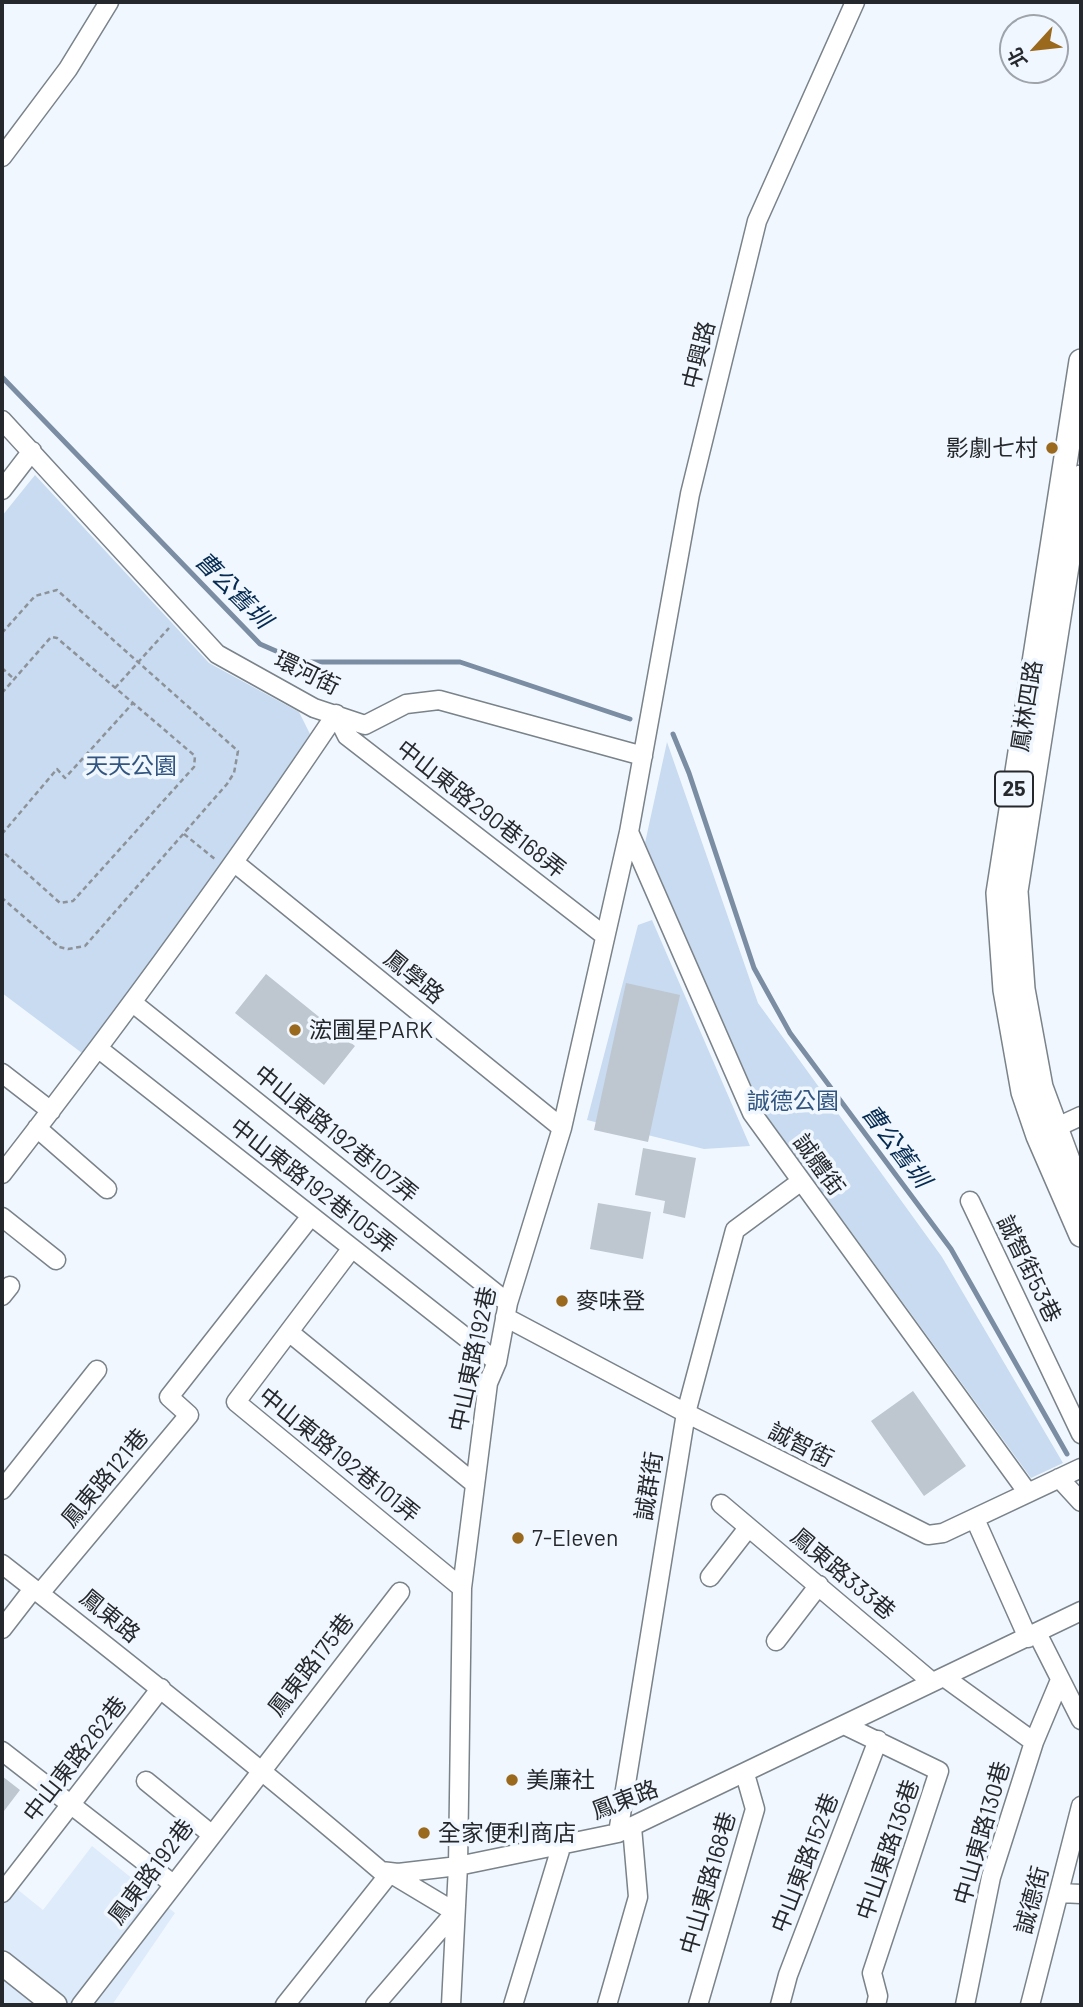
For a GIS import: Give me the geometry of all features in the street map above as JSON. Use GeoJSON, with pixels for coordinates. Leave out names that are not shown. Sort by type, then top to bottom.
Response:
{"type":"FeatureCollection","features":[{"type":"Feature","properties":{"kind":"main road","name":"鳳林四路"},"geometry":{"type":"LineString","coordinates":[[1075,1203],[1046,1132],[1023,1092],[1005,990],[998,893],[1081,361]]}},
{"type":"Feature","properties":{"kind":"main road","name":"鳳林四路"},"geometry":{"type":"LineString","coordinates":[[1046,1132],[1041,1087],[1023,989],[1016,891],[1081,477]]}},
{"type":"Feature","properties":{"kind":"main road","name":"25"},"geometry":{"type":"LineString","coordinates":[[1075,1203],[1081,1235]]}},
{"type":"Feature","properties":{"kind":"main road"},"geometry":{"type":"LineString","coordinates":[[2,1963],[55,2005]]}},
{"type":"Feature","properties":{"kind":"street"},"geometry":{"type":"LineString","coordinates":[[2,157],[68,69],[109,2]]}},
{"type":"Feature","properties":{"kind":"street","name":"中興路"},"geometry":{"type":"LineString","coordinates":[[647,738],[690,494],[757,221],[855,2]]}},
{"type":"Feature","properties":{"kind":"street","name":"環河街"},"geometry":{"type":"LineString","coordinates":[[2,420],[217,654],[314,708],[365,724],[406,704],[439,700],[643,756]]}},
{"type":"Feature","properties":{"kind":"street"},"geometry":{"type":"LineString","coordinates":[[2,489],[32,451]]}},
{"type":"Feature","properties":{"kind":"street"},"geometry":{"type":"LineString","coordinates":[[2,1174],[99,1049],[233,867],[336,714]]}},
{"type":"Feature","properties":{"kind":"street","name":"中山東路290巷168弄"},"geometry":{"type":"LineString","coordinates":[[336,714],[347,736],[605,936]]}},
{"type":"Feature","properties":{"kind":"street","name":"中山東路192巷"},"geometry":{"type":"LineString","coordinates":[[451,1997],[458,1866],[462,1588],[488,1383],[497,1362],[507,1310],[562,1128],[629,832],[647,738]]}},
{"type":"Feature","properties":{"kind":"street","name":"誠體街"},"geometry":{"type":"LineString","coordinates":[[629,832],[752,1112],[800,1182],[1028,1493]]}},
{"type":"Feature","properties":{"kind":"street","name":"鳳學路"},"geometry":{"type":"LineString","coordinates":[[233,867],[562,1128]]}},
{"type":"Feature","properties":{"kind":"street","name":"中山東路192巷107弄"},"geometry":{"type":"LineString","coordinates":[[133,1003],[507,1310]]}},
{"type":"Feature","properties":{"kind":"street","name":"中山東路192巷105弄"},"geometry":{"type":"LineString","coordinates":[[99,1049],[497,1362]]}},
{"type":"Feature","properties":{"kind":"street"},"geometry":{"type":"LineString","coordinates":[[2,1073],[51,1111]]}},
{"type":"Feature","properties":{"kind":"street"},"geometry":{"type":"LineString","coordinates":[[1046,1132],[1081,1116]]}},
{"type":"Feature","properties":{"kind":"street"},"geometry":{"type":"LineString","coordinates":[[37,1128],[107,1189]]}},
{"type":"Feature","properties":{"kind":"street","name":"誠群街"},"geometry":{"type":"LineString","coordinates":[[607,2005],[638,1897],[625,1830],[686,1413],[735,1230],[800,1182]]}},
{"type":"Feature","properties":{"kind":"street","name":"誠智街53巷"},"geometry":{"type":"LineString","coordinates":[[970,1200],[1081,1434]]}},
{"type":"Feature","properties":{"kind":"street","name":"鳳東路121巷"},"geometry":{"type":"LineString","coordinates":[[37,1590],[189,1415],[169,1397],[311,1216]]}},
{"type":"Feature","properties":{"kind":"street"},"geometry":{"type":"LineString","coordinates":[[2,1217],[57,1259]]}},
{"type":"Feature","properties":{"kind":"street","name":"中山東路192巷101弄"},"geometry":{"type":"LineString","coordinates":[[352,1248],[236,1402],[462,1588]]}},
{"type":"Feature","properties":{"kind":"street","name":"誠智街"},"geometry":{"type":"LineString","coordinates":[[507,1310],[686,1413],[920,1533],[936,1535],[1081,1468]]}},
{"type":"Feature","properties":{"kind":"street"},"geometry":{"type":"LineString","coordinates":[[289,1332],[475,1484]]}},
{"type":"Feature","properties":{"kind":"street"},"geometry":{"type":"LineString","coordinates":[[2,1490],[97,1370]]}},
{"type":"Feature","properties":{"kind":"street"},"geometry":{"type":"LineString","coordinates":[[1059,1478],[1081,1502]]}},
{"type":"Feature","properties":{"kind":"street","name":"鳳東路333巷"},"geometry":{"type":"LineString","coordinates":[[721,1504],[938,1680],[1034,1742]]}},
{"type":"Feature","properties":{"kind":"street"},"geometry":{"type":"LineString","coordinates":[[975,1519],[1032,1636],[1081,1720]]}},
{"type":"Feature","properties":{"kind":"street"},"geometry":{"type":"LineString","coordinates":[[710,1577],[748,1528]]}},
{"type":"Feature","properties":{"kind":"street","name":"鳳東路"},"geometry":{"type":"LineString","coordinates":[[2,1564],[261,1769],[381,1871],[390,1872],[458,1866],[625,1830],[1081,1611]]}},
{"type":"Feature","properties":{"kind":"street"},"geometry":{"type":"LineString","coordinates":[[776,1641],[819,1585]]}},
{"type":"Feature","properties":{"kind":"street"},"geometry":{"type":"LineString","coordinates":[[2,1629],[37,1590]]}},
{"type":"Feature","properties":{"kind":"street","name":"鳳東路175巷"},"geometry":{"type":"LineString","coordinates":[[261,1769],[400,1592]]}},
{"type":"Feature","properties":{"kind":"street","name":"中山東路130巷"},"geometry":{"type":"LineString","coordinates":[[965,2005],[991,1877],[1034,1742],[1060,1680]]}},
{"type":"Feature","properties":{"kind":"street","name":"中山東路262巷"},"geometry":{"type":"LineString","coordinates":[[2,1892],[161,1688]]}},
{"type":"Feature","properties":{"kind":"street","name":"中山東路136巷"},"geometry":{"type":"LineString","coordinates":[[844,1725],[936,1766],[939,1777],[873,1973],[878,1996],[876,2005]]}},
{"type":"Feature","properties":{"kind":"street","name":"中山東路152巷"},"geometry":{"type":"LineString","coordinates":[[780,2005],[788,1975],[878,1740]]}},
{"type":"Feature","properties":{"kind":"street"},"geometry":{"type":"LineString","coordinates":[[2,1751],[173,1884]]}},
{"type":"Feature","properties":{"kind":"street","name":"鳳東路192巷"},"geometry":{"type":"LineString","coordinates":[[81,2005],[261,1769]]}},
{"type":"Feature","properties":{"kind":"street","name":"中山東路168巷"},"geometry":{"type":"LineString","coordinates":[[698,2005],[755,1809],[745,1774]]}},
{"type":"Feature","properties":{"kind":"street"},"geometry":{"type":"LineString","coordinates":[[146,1781],[211,1834]]}},
{"type":"Feature","properties":{"kind":"street","name":"誠德街"},"geometry":{"type":"LineString","coordinates":[[1030,2005],[1081,1806]]}},
{"type":"Feature","properties":{"kind":"street"},"geometry":{"type":"LineString","coordinates":[[513,2005],[562,1844]]}},
{"type":"Feature","properties":{"kind":"street"},"geometry":{"type":"LineString","coordinates":[[285,2005],[390,1872],[455,1912],[375,2005]]}},
{"type":"Feature","properties":{"kind":"street"},"geometry":{"type":"LineString","coordinates":[[1060,1894],[1081,1894]]}},
{"type":"Feature","properties":{"kind":"street"},"geometry":{"type":"LineString","coordinates":[[438,2005],[451,1997]]}},
{"type":"Feature","properties":{"kind":"path"},"geometry":{"type":"LineString","coordinates":[[2,633],[35,596],[57,590],[238,751],[234,773],[184,834],[79,948],[59,947],[2,898]]}},
{"type":"Feature","properties":{"kind":"path"},"geometry":{"type":"LineString","coordinates":[[115,688],[182,613]]}},
{"type":"Feature","properties":{"kind":"path"},"geometry":{"type":"LineString","coordinates":[[2,693],[51,637],[57,638],[195,756],[194,767],[73,901],[60,903],[2,851]]}},
{"type":"Feature","properties":{"kind":"path"},"geometry":{"type":"LineString","coordinates":[[2,668],[14,679]]}},
{"type":"Feature","properties":{"kind":"path"},"geometry":{"type":"LineString","coordinates":[[2,834],[57,769],[65,778],[133,703]]}},
{"type":"Feature","properties":{"kind":"path"},"geometry":{"type":"LineString","coordinates":[[184,834],[233,867]]}},
{"type":"Feature","properties":{"kind":"shaded area"},"geometry":{"type":"Polygon","coordinates":[[[92,1846],[175,1913],[112,2005],[2,2005],[2,1877],[43,1910],[92,1846]]]}},
{"type":"Feature","properties":{"kind":"green space","name":"天天公園"},"geometry":{"type":"Polygon","coordinates":[[[35,475],[209,663],[299,712],[310,734],[210,883],[82,1053],[2,993],[2,516],[35,475]]]}},
{"type":"Feature","properties":{"kind":"green space","name":"誠德公園"},"geometry":{"type":"Polygon","coordinates":[[[667,742],[758,1003],[942,1257],[1063,1463],[1031,1478],[761,1108],[645,843],[667,742]]]}},
{"type":"Feature","properties":{"kind":"green space"},"geometry":{"type":"Polygon","coordinates":[[[652,920],[750,1146],[704,1149],[587,1120],[638,925],[652,920]]]}},
{"type":"Feature","properties":{"kind":"building","name":"浤圃星PARK"},"geometry":{"type":"Polygon","coordinates":[[[266,974],[355,1046],[324,1085],[235,1013],[266,974]]]}},
{"type":"Feature","properties":{"kind":"building"},"geometry":{"type":"Polygon","coordinates":[[[626,983],[680,995],[648,1142],[594,1130],[626,983]]]}},
{"type":"Feature","properties":{"kind":"building"},"geometry":{"type":"Polygon","coordinates":[[[643,1148],[696,1158],[685,1218],[663,1213],[665,1201],[635,1195],[643,1148]]]}},
{"type":"Feature","properties":{"kind":"building"},"geometry":{"type":"Polygon","coordinates":[[[598,1203],[651,1212],[643,1259],[590,1249],[598,1203]]]}},
{"type":"Feature","properties":{"kind":"building"},"geometry":{"type":"Polygon","coordinates":[[[913,1391],[966,1466],[924,1496],[871,1421],[913,1391]]]}},
{"type":"Feature","properties":{"kind":"building"},"geometry":{"type":"Polygon","coordinates":[[[2,1776],[20,1790],[4,1811],[2,1809],[2,1776]]]}},
{"type":"Feature","properties":{"kind":"waterway","name":"曹公舊圳"},"geometry":{"type":"LineString","coordinates":[[2,377],[260,644],[301,662],[460,662],[630,719]]}},
{"type":"Feature","properties":{"kind":"waterway","name":"曹公舊圳"},"geometry":{"type":"LineString","coordinates":[[673,734],[689,773],[754,968],[790,1033],[951,1249],[1067,1454]]}},
{"type":"Feature","properties":{"kind":"place","name":"影劇七村"},"geometry":{"type":"Point","coordinates":[1052,448]}},
{"type":"Feature","properties":{"kind":"place","name":"浤圃星PARK"},"geometry":{"type":"Point","coordinates":[295,1030]}},
{"type":"Feature","properties":{"kind":"place","name":"麥味登"},"geometry":{"type":"Point","coordinates":[562,1301]}},
{"type":"Feature","properties":{"kind":"place","name":"7-Eleven"},"geometry":{"type":"Point","coordinates":[518,1538]}},
{"type":"Feature","properties":{"kind":"place","name":"美廉社"},"geometry":{"type":"Point","coordinates":[512,1780]}},
{"type":"Feature","properties":{"kind":"place","name":"全家便利商店"},"geometry":{"type":"Point","coordinates":[424,1833]}}]}
